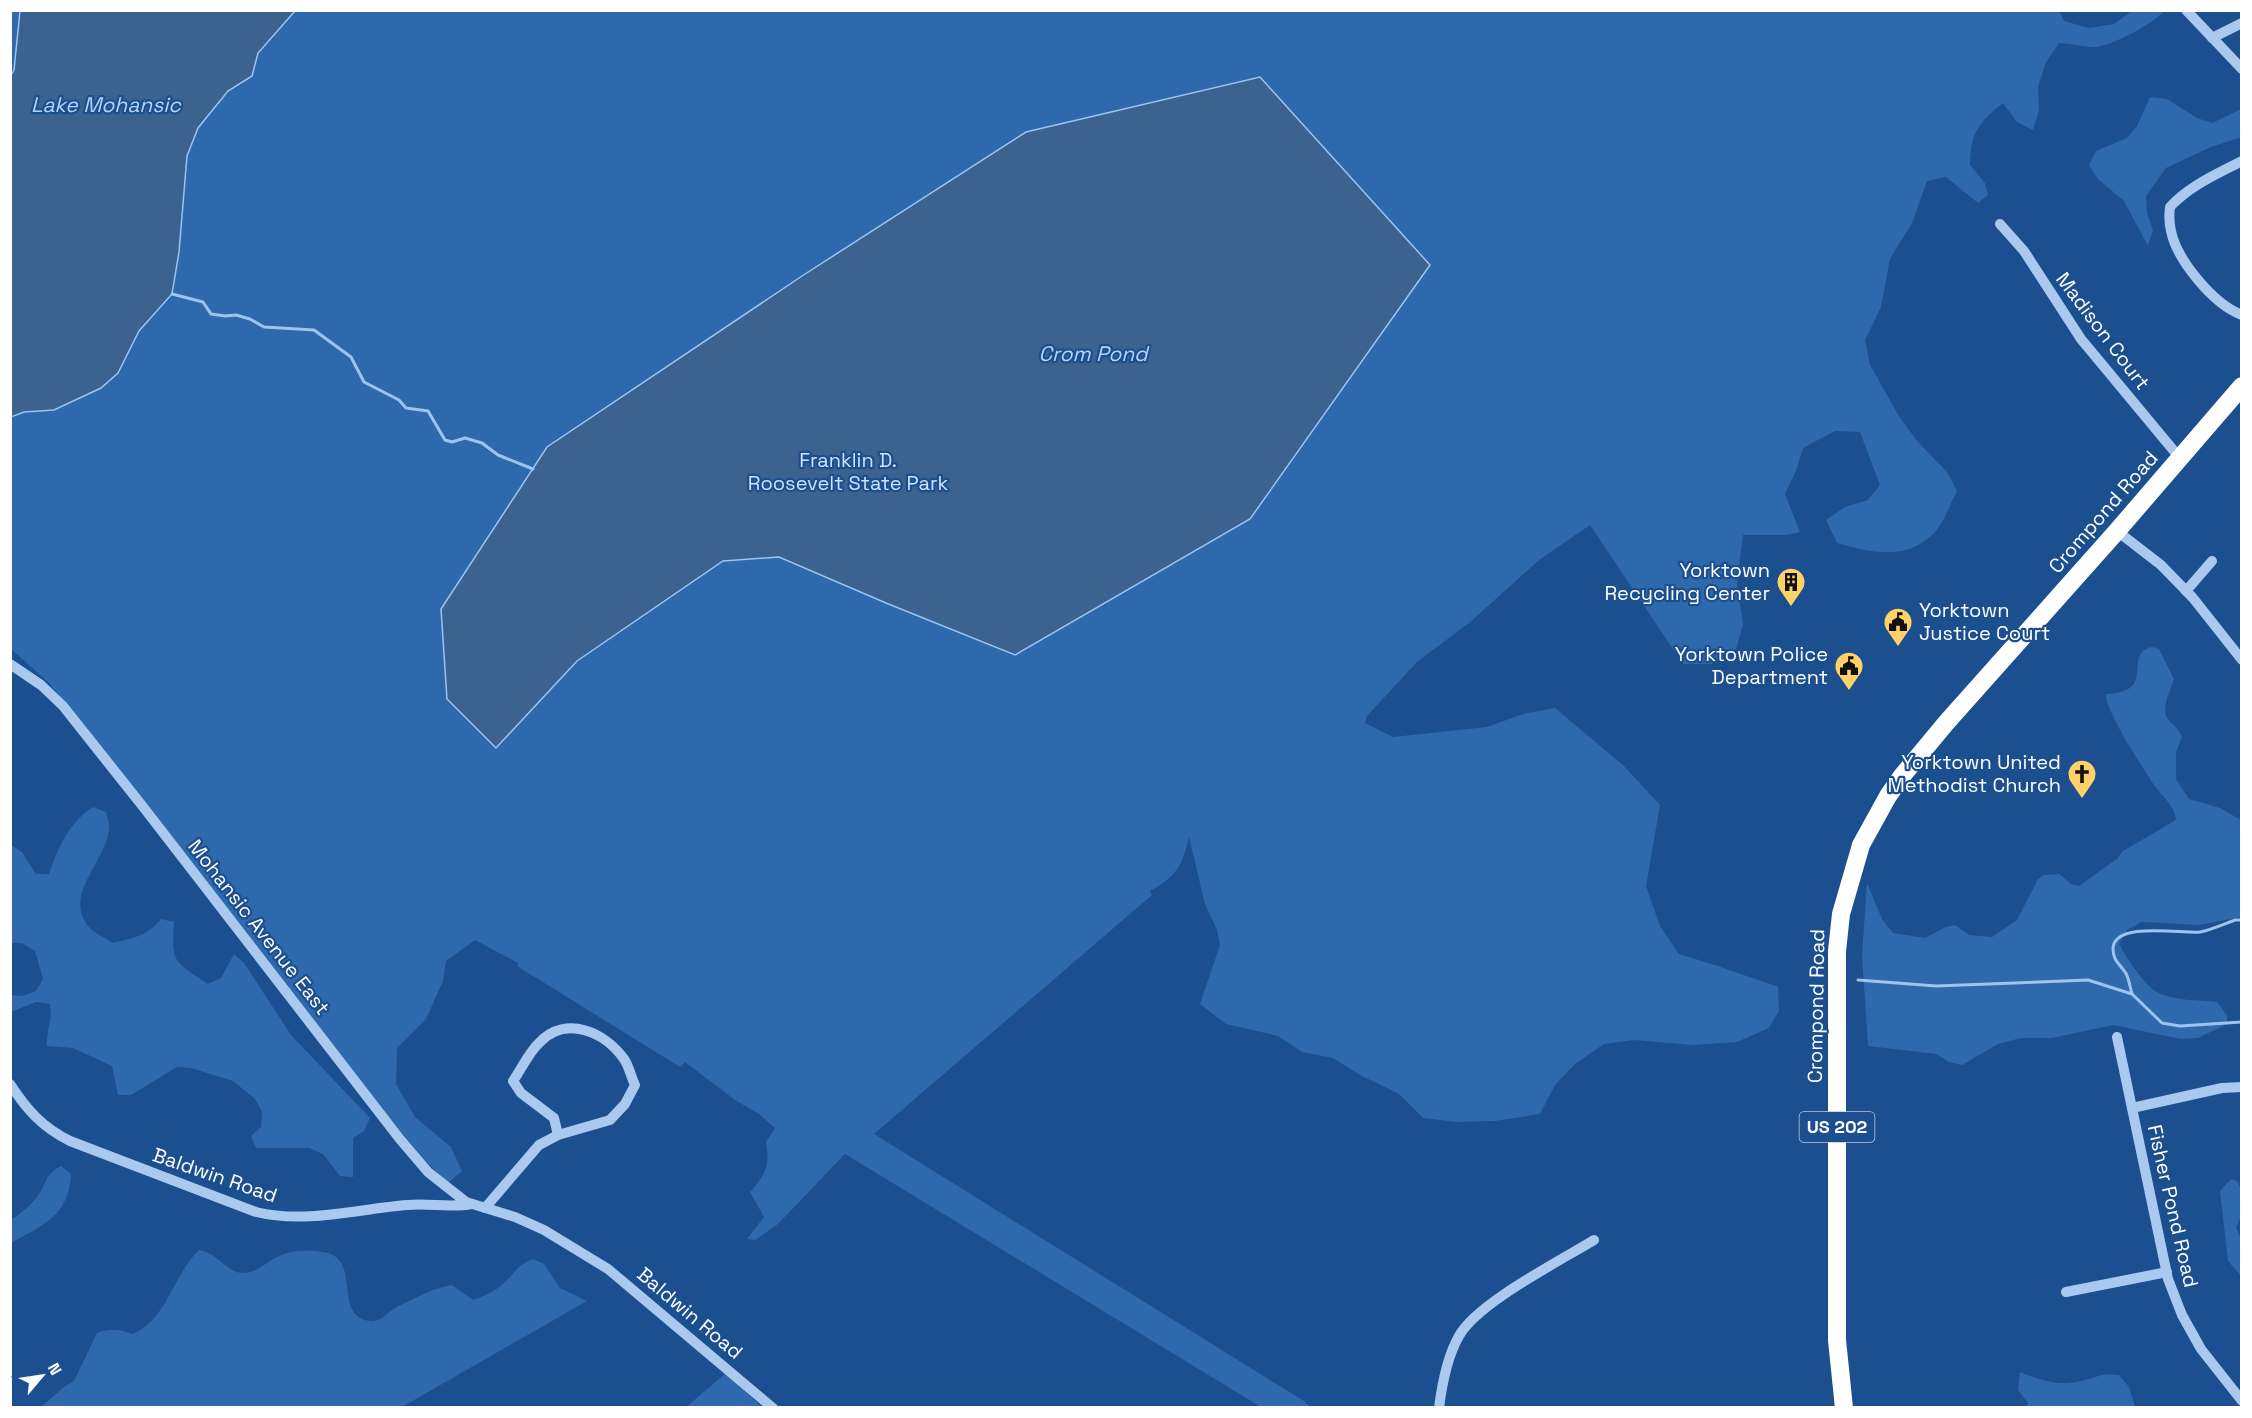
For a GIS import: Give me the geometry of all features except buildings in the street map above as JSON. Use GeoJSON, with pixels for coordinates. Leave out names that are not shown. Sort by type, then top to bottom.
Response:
{"type":"FeatureCollection","features":[{"type":"Feature","properties":{"kind":"highway","name":"Crompond Road"},"geometry":{"type":"LineString","coordinates":[[1844,1407],[1837,1340],[1837,951],[1841,914],[1854,864],[1870,826],[1888,796],[1923,750],[2117,531],[2241,386]]}},
{"type":"Feature","properties":{"kind":"street"},"geometry":{"type":"LineString","coordinates":[[2186,10],[2241,69]]}},
{"type":"Feature","properties":{"kind":"street"},"geometry":{"type":"LineString","coordinates":[[2212,38],[2241,23]]}},
{"type":"Feature","properties":{"kind":"street"},"geometry":{"type":"LineString","coordinates":[[2241,161],[2192,189],[2170,207],[2171,232],[2180,255],[2194,275],[2216,298],[2241,315]]}},
{"type":"Feature","properties":{"kind":"street","name":"Madison Court"},"geometry":{"type":"LineString","coordinates":[[2000,224],[2024,251],[2081,339],[2180,458]]}},
{"type":"Feature","properties":{"kind":"street"},"geometry":{"type":"LineString","coordinates":[[2117,531],[2161,565],[2186,591],[2238,648],[2241,660]]}},
{"type":"Feature","properties":{"kind":"street"},"geometry":{"type":"LineString","coordinates":[[2186,591],[2212,561]]}},
{"type":"Feature","properties":{"kind":"street","name":"Mohansic Avenue East"},"geometry":{"type":"LineString","coordinates":[[10,664],[41,685],[63,706],[413,1155],[442,1184],[480,1206]]}},
{"type":"Feature","properties":{"kind":"street"},"geometry":{"type":"LineString","coordinates":[[480,1206],[539,1145],[558,1135],[610,1120],[625,1104],[634,1085],[624,1059],[606,1042],[586,1029],[566,1028],[540,1041],[513,1081],[521,1093],[554,1118],[558,1135]]}},
{"type":"Feature","properties":{"kind":"street","name":"Fisher Pond Road"},"geometry":{"type":"LineString","coordinates":[[2117,1037],[2167,1272],[2182,1315],[2201,1349],[2241,1401]]}},
{"type":"Feature","properties":{"kind":"street","name":"Baldwin Road"},"geometry":{"type":"LineString","coordinates":[[10,1084],[38,1120],[54,1133],[256,1212],[297,1217],[416,1204],[480,1206],[544,1230],[608,1269],[773,1407]]}},
{"type":"Feature","properties":{"kind":"street"},"geometry":{"type":"LineString","coordinates":[[2132,1108],[2222,1088],[2241,1087]]}},
{"type":"Feature","properties":{"kind":"street"},"geometry":{"type":"LineString","coordinates":[[1439,1407],[1451,1355],[1459,1335],[1472,1320],[1501,1296],[1594,1240]]}},
{"type":"Feature","properties":{"kind":"street"},"geometry":{"type":"LineString","coordinates":[[2066,1292],[2167,1272]]}},
{"type":"Feature","properties":{"kind":"green space","name":"Franklin D. Roosevelt State Park"},"geometry":{"type":"Polygon","coordinates":[[[2059,10],[2064,21],[2089,28],[2114,24],[2132,11],[2164,11],[2124,38],[2105,45],[2093,47],[2059,43],[2046,62],[2038,87],[2039,110],[2033,130],[2017,122],[2003,103],[1987,116],[1974,136],[1972,144],[1970,165],[1985,183],[1988,195],[1978,203],[1946,177],[1927,181],[1912,223],[1890,259],[1881,307],[1865,340],[1870,365],[1899,416],[1917,441],[1947,472],[1957,491],[1938,529],[1923,542],[1900,551],[1876,552],[1837,543],[1826,520],[1845,507],[1868,500],[1880,485],[1860,432],[1835,431],[1803,448],[1796,471],[1785,494],[1800,532],[1786,535],[1743,535],[1737,583],[1743,624],[1736,649],[1711,664],[1683,664],[1590,525],[1539,560],[1469,623],[1417,662],[1367,716],[1365,723],[1393,737],[1487,727],[1523,714],[1555,708],[1623,765],[1660,805],[1646,886],[1660,926],[1679,954],[1778,987],[1779,1011],[1769,1028],[1737,1042],[1692,1045],[1634,1040],[1604,1044],[1575,1064],[1555,1085],[1540,1114],[1495,1121],[1457,1122],[1423,1118],[1399,1094],[1360,1075],[1333,1058],[1302,1052],[1278,1036],[1226,1024],[1200,1004],[1220,945],[1217,930],[1205,904],[1189,837],[1181,863],[1172,875],[1150,891],[1152,895],[874,1134],[1304,1401],[1311,1408],[1261,1407],[845,1154],[778,1224],[755,1240],[747,1239],[764,1217],[750,1192],[766,1169],[766,1142],[775,1128],[759,1114],[735,1100],[685,1062],[680,1067],[517,966],[518,963],[475,940],[446,961],[443,981],[426,1019],[397,1048],[396,1084],[415,1117],[451,1147],[462,1171],[448,1183],[390,1119],[49,683],[11,649],[10,11],[2059,10]]]}},
{"type":"Feature","properties":{"kind":"green space"},"geometry":{"type":"Polygon","coordinates":[[[2150,97],[2167,99],[2197,118],[2212,123],[2241,109],[2242,137],[2211,147],[2166,168],[2146,196],[2147,213],[2153,230],[2148,246],[2124,201],[2098,179],[2089,165],[2096,151],[2127,138],[2137,126],[2150,97]]]}},
{"type":"Feature","properties":{"kind":"green space"},"geometry":{"type":"Polygon","coordinates":[[[2152,647],[2159,649],[2174,679],[2167,698],[2165,714],[2182,737],[2176,752],[2176,779],[2189,799],[2220,808],[2241,820],[2241,917],[2199,925],[2142,922],[2127,930],[2119,944],[2136,970],[2157,992],[2186,1000],[2217,1002],[2227,1015],[2227,1024],[2198,1038],[2181,1039],[2113,1025],[2052,1038],[2021,1038],[1998,1044],[1962,1065],[1949,1062],[1936,1054],[1868,1046],[1862,955],[1867,883],[1882,919],[1893,933],[1925,938],[1955,925],[1969,935],[1992,937],[2017,920],[2038,879],[2044,875],[2059,874],[2071,884],[2079,886],[2118,858],[2123,851],[2176,820],[2171,806],[2154,785],[2134,753],[2107,702],[2106,694],[2122,692],[2131,687],[2136,680],[2139,657],[2143,651],[2152,647]]]}},
{"type":"Feature","properties":{"kind":"green space"},"geometry":{"type":"Polygon","coordinates":[[[93,807],[106,812],[109,826],[107,839],[88,877],[80,902],[82,914],[89,927],[113,943],[145,933],[161,919],[174,922],[173,947],[178,960],[188,971],[208,984],[221,978],[234,954],[244,963],[291,1035],[370,1118],[364,1131],[353,1138],[353,1177],[340,1176],[323,1154],[309,1148],[256,1148],[251,1136],[261,1127],[262,1112],[255,1099],[233,1081],[191,1068],[177,1067],[131,1095],[118,1095],[112,1066],[73,1048],[47,1046],[50,1004],[36,1002],[11,1012],[11,995],[22,996],[36,991],[43,979],[35,951],[22,943],[11,943],[11,845],[22,852],[36,874],[49,874],[65,836],[77,820],[93,807]]]}},
{"type":"Feature","properties":{"kind":"green space"},"geometry":{"type":"Polygon","coordinates":[[[61,1166],[71,1174],[69,1188],[60,1210],[44,1224],[11,1243],[11,1220],[25,1210],[40,1192],[49,1176],[61,1166]]]}},
{"type":"Feature","properties":{"kind":"green space"},"geometry":{"type":"Polygon","coordinates":[[[2231,1179],[2237,1181],[2240,1186],[2242,1198],[2241,1216],[2236,1227],[2241,1239],[2241,1276],[2228,1261],[2220,1191],[2231,1179]]]}},
{"type":"Feature","properties":{"kind":"green space"},"geometry":{"type":"Polygon","coordinates":[[[199,1250],[212,1255],[231,1270],[243,1273],[256,1270],[290,1252],[310,1251],[331,1254],[340,1262],[344,1271],[353,1311],[359,1318],[370,1321],[378,1320],[411,1300],[445,1286],[452,1285],[473,1300],[489,1294],[503,1284],[520,1266],[533,1259],[544,1264],[560,1288],[587,1301],[402,1407],[41,1407],[74,1381],[97,1333],[115,1330],[132,1334],[144,1328],[162,1308],[190,1260],[199,1250]]]}},
{"type":"Feature","properties":{"kind":"green space"},"geometry":{"type":"Polygon","coordinates":[[[2020,1372],[2057,1383],[2073,1383],[2103,1375],[2119,1375],[2129,1387],[2135,1407],[2026,1407],[2028,1403],[2018,1390],[2020,1372]]]}},
{"type":"Feature","properties":{"kind":"green space"},"geometry":{"type":"Polygon","coordinates":[[[726,1373],[762,1407],[685,1408],[726,1373]]]}},
{"type":"Feature","properties":{"kind":"water","name":"Lake Mohansic"},"geometry":{"type":"Polygon","coordinates":[[[20,11],[295,11],[258,53],[252,76],[228,91],[198,128],[187,156],[179,252],[172,294],[139,331],[118,373],[101,388],[54,410],[24,412],[11,417],[10,77],[14,70],[20,11]]]}},
{"type":"Feature","properties":{"kind":"water","name":"Crom Pond"},"geometry":{"type":"Polygon","coordinates":[[[1260,77],[1430,265],[1250,519],[1015,655],[779,557],[723,561],[577,661],[496,748],[447,699],[441,609],[547,447],[802,276],[1026,132],[1260,77]]]}},
{"type":"Feature","properties":{"kind":"waterway"},"geometry":{"type":"LineString","coordinates":[[172,294],[203,302],[211,314],[236,315],[250,319],[264,327],[314,330],[351,357],[364,382],[399,400],[406,408],[428,411],[445,440],[452,442],[465,438],[482,443],[498,455],[533,469]]}},
{"type":"Feature","properties":{"kind":"waterway"},"geometry":{"type":"LineString","coordinates":[[2132,994],[2126,974],[2114,956],[2113,948],[2117,940],[2125,934],[2151,931],[2200,932],[2235,920],[2242,920]]}},
{"type":"Feature","properties":{"kind":"waterway"},"geometry":{"type":"LineString","coordinates":[[1858,980],[1936,986],[2088,980],[2132,994],[2162,1023],[2180,1026],[2242,1022]]}},
{"type":"Feature","properties":{"kind":"place","name":"Yorktown Recycling Center"},"geometry":{"type":"Point","coordinates":[1791,608]}},
{"type":"Feature","properties":{"kind":"place","name":"Yorktown Justice Court"},"geometry":{"type":"Point","coordinates":[1898,648]}},
{"type":"Feature","properties":{"kind":"place","name":"Yorktown Police Department"},"geometry":{"type":"Point","coordinates":[1849,692]}},
{"type":"Feature","properties":{"kind":"place","name":"Yorktown United Methodist Church"},"geometry":{"type":"Point","coordinates":[2082,800]}}]}
